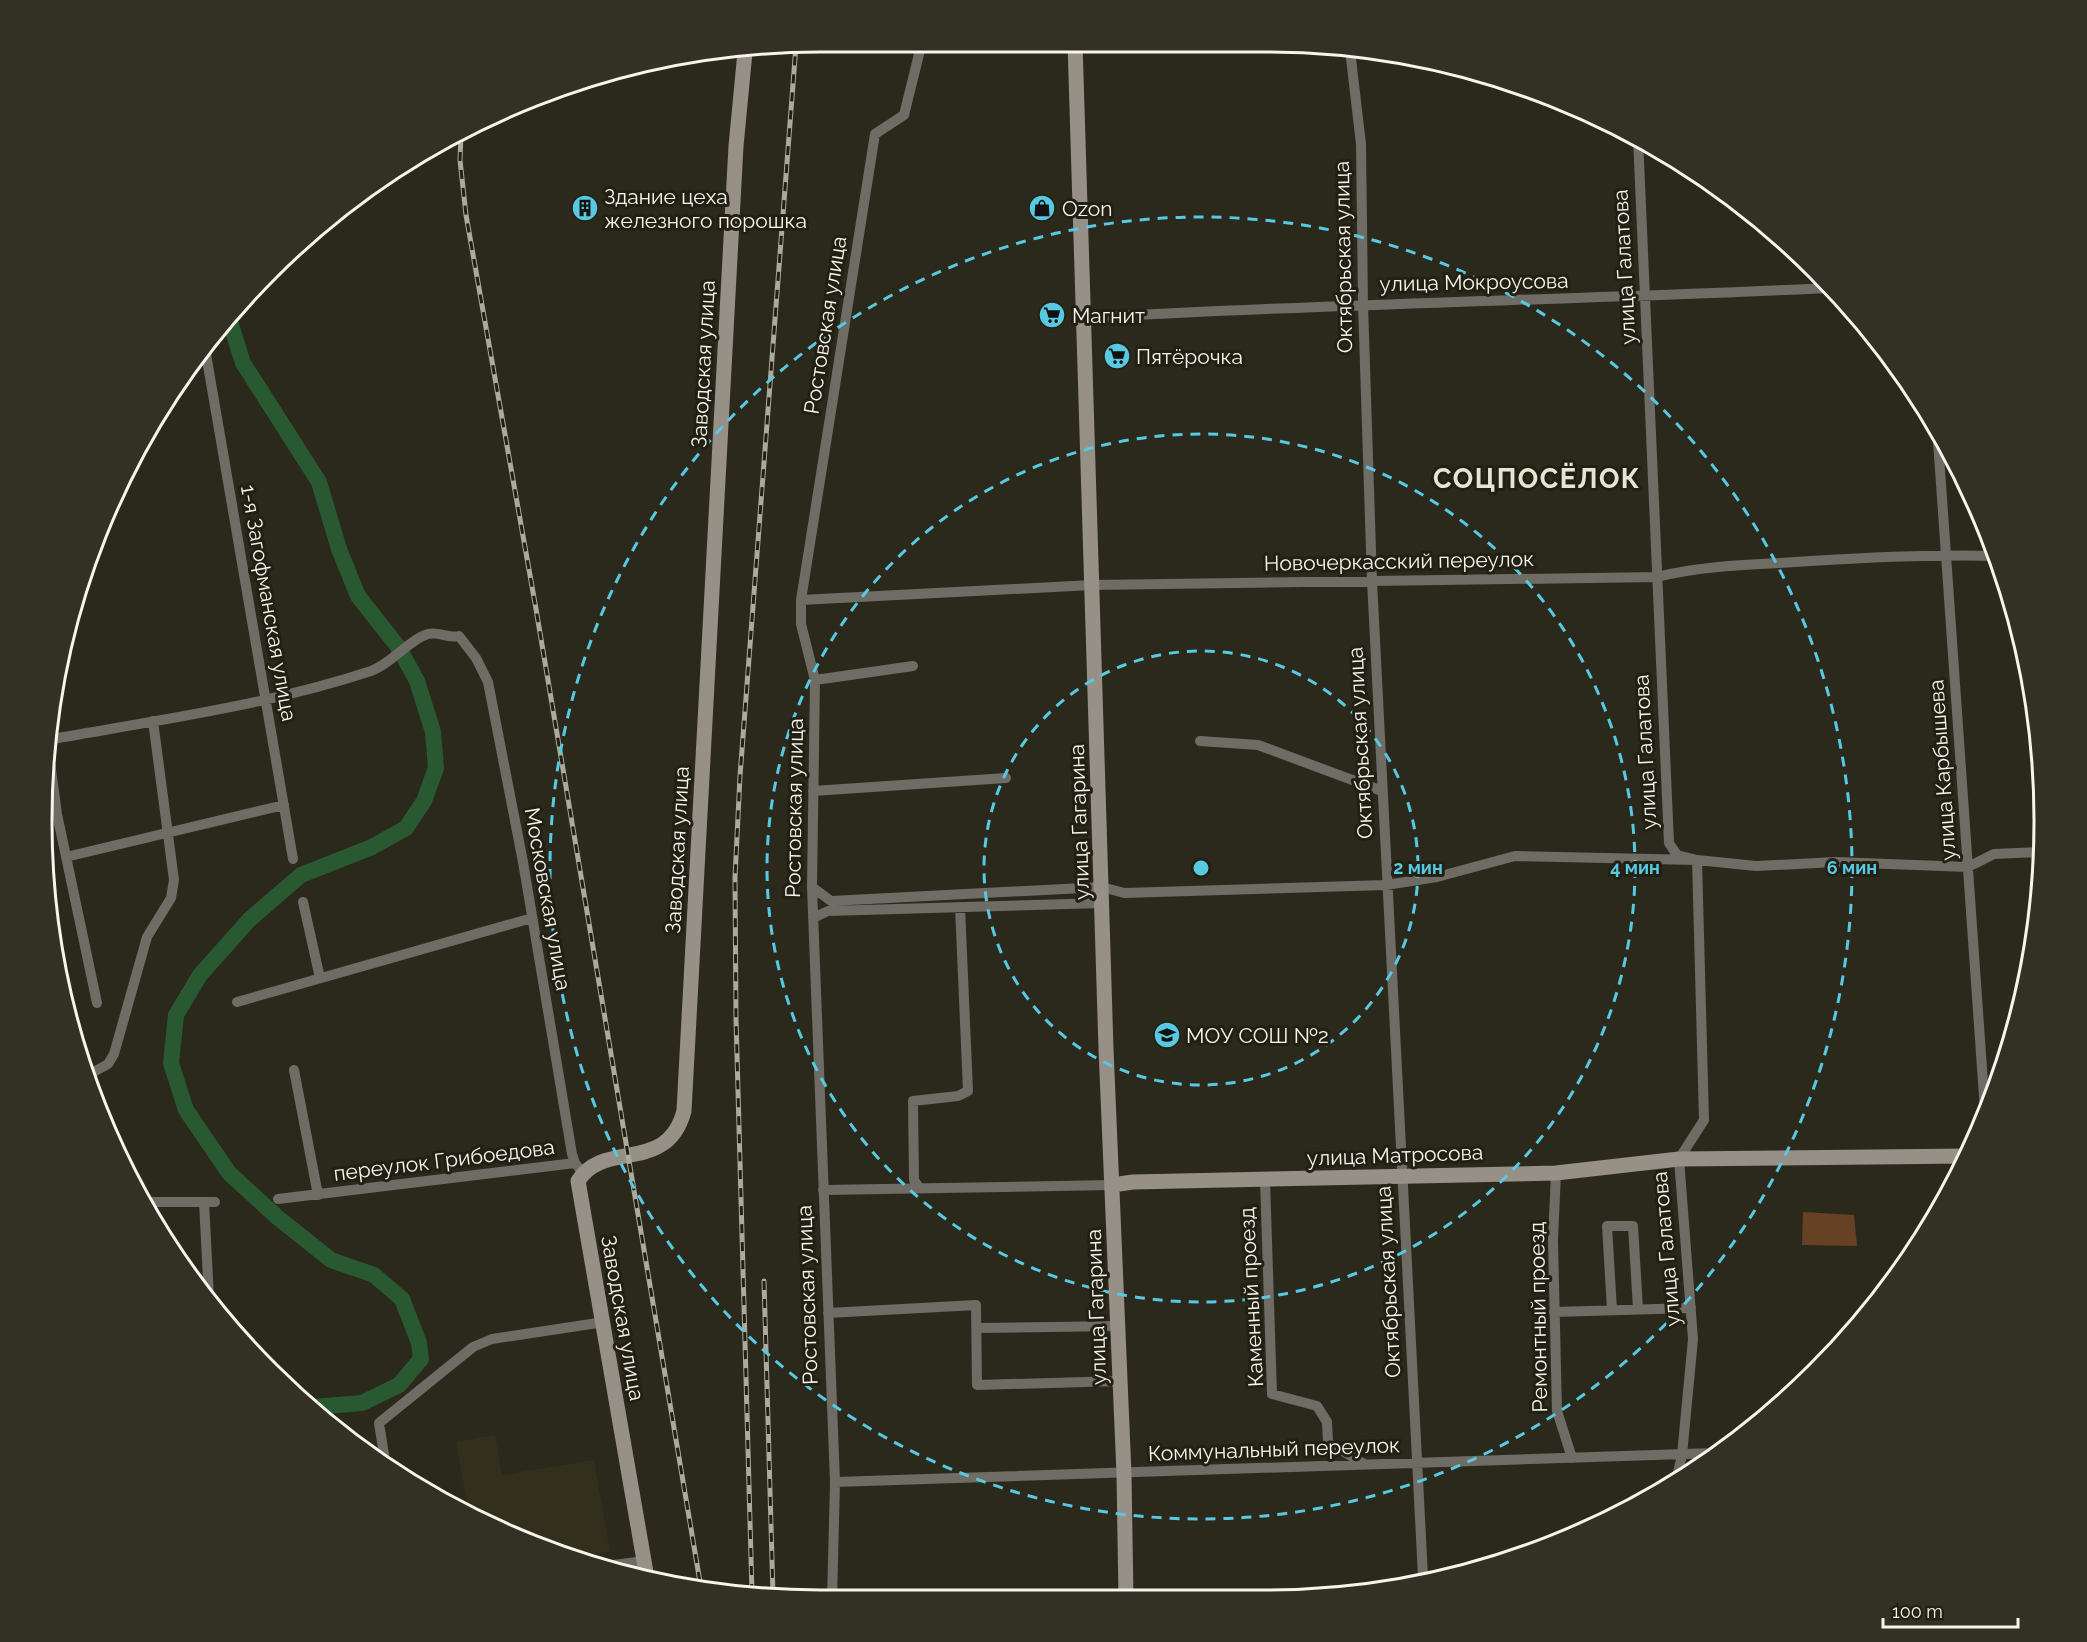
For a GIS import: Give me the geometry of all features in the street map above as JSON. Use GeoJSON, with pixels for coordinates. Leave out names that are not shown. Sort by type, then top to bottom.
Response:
{"type":"FeatureCollection","features":[{"type":"Feature","properties":{"kind":"main road","name":"улица Гагарина"},"geometry":{"type":"LineString","coordinates":[[1075,52],[1124,1474],[1126,1590]]}},
{"type":"Feature","properties":{"kind":"main road","name":"Заводская улица"},"geometry":{"type":"LineString","coordinates":[[645,1569],[604,1323],[578,1189],[579,1168],[658,1149],[678,1130],[684,1111],[736,146],[745,57]]}},
{"type":"Feature","properties":{"kind":"main road","name":"улица Матросова"},"geometry":{"type":"LineString","coordinates":[[1113,1185],[1132,1182],[1265,1180],[1402,1174],[1556,1173],[1679,1159],[1957,1156]]}},
{"type":"Feature","properties":{"kind":"street","name":"Ростовская улица"},"geometry":{"type":"LineString","coordinates":[[832,1590],[835,1482],[812,887],[815,680],[801,624],[801,600],[875,134],[904,115],[920,52]]}},
{"type":"Feature","properties":{"kind":"street","name":"Октябрьская улица"},"geometry":{"type":"LineString","coordinates":[[1351,57],[1361,144],[1363,304],[1372,581],[1423,1573]]}},
{"type":"Feature","properties":{"kind":"street","name":"улица Галатова"},"geometry":{"type":"LineString","coordinates":[[1638,149],[1669,843],[1677,855],[1697,860],[1704,1120],[1679,1159],[1693,1339],[1679,1469]]}},
{"type":"Feature","properties":{"kind":"street","name":"улица Мокроусова"},"geometry":{"type":"LineString","coordinates":[[1083,318],[1363,304],[1645,297],[1819,288]]}},
{"type":"Feature","properties":{"kind":"street","name":"1-я Загофманская улица"},"geometry":{"type":"LineString","coordinates":[[207,359],[293,860]]}},
{"type":"Feature","properties":{"kind":"street","name":"улица Карбышева"},"geometry":{"type":"LineString","coordinates":[[1938,449],[1984,1095]]}},
{"type":"Feature","properties":{"kind":"street","name":"Новочеркасский переулок"},"geometry":{"type":"LineString","coordinates":[[801,600],[1092,585],[1657,577],[1688,569],[1945,555],[1987,556]]}},
{"type":"Feature","properties":{"kind":"street","name":"Московская улица"},"geometry":{"type":"LineString","coordinates":[[266,700],[373,670],[396,657],[427,634],[435,633],[453,638],[459,636],[476,658],[488,682],[579,1168]]}},
{"type":"Feature","properties":{"kind":"street"},"geometry":{"type":"LineString","coordinates":[[815,680],[913,666]]}},
{"type":"Feature","properties":{"kind":"street"},"geometry":{"type":"LineString","coordinates":[[57,738],[266,700]]}},
{"type":"Feature","properties":{"kind":"street"},"geometry":{"type":"LineString","coordinates":[[94,1072],[108,1064],[114,1054],[147,937],[171,898],[174,880],[153,721]]}},
{"type":"Feature","properties":{"kind":"street"},"geometry":{"type":"LineString","coordinates":[[1200,741],[1258,745],[1382,791]]}},
{"type":"Feature","properties":{"kind":"street"},"geometry":{"type":"LineString","coordinates":[[813,791],[1006,778]]}},
{"type":"Feature","properties":{"kind":"street"},"geometry":{"type":"LineString","coordinates":[[54,783],[66,857],[97,1003]]}},
{"type":"Feature","properties":{"kind":"street"},"geometry":{"type":"LineString","coordinates":[[66,857],[284,805]]}},
{"type":"Feature","properties":{"kind":"street"},"geometry":{"type":"LineString","coordinates":[[813,918],[828,911],[960,907],[1124,893],[1386,885],[1437,877],[1515,856],[1697,860],[1756,866],[1836,861],[1968,867],[1994,854],[2033,852]]}},
{"type":"Feature","properties":{"kind":"street"},"geometry":{"type":"LineString","coordinates":[[812,887],[831,901],[1103,895]]}},
{"type":"Feature","properties":{"kind":"street"},"geometry":{"type":"LineString","coordinates":[[303,902],[320,978]]}},
{"type":"Feature","properties":{"kind":"street"},"geometry":{"type":"LineString","coordinates":[[919,1188],[914,1180],[913,1101],[958,1096],[968,1091],[960,907]]}},
{"type":"Feature","properties":{"kind":"street"},"geometry":{"type":"LineString","coordinates":[[237,1002],[532,918]]}},
{"type":"Feature","properties":{"kind":"street","name":"переулок Грибоедова"},"geometry":{"type":"LineString","coordinates":[[294,1070],[318,1195]]}},
{"type":"Feature","properties":{"kind":"street","name":"переулок Грибоедова"},"geometry":{"type":"LineString","coordinates":[[278,1199],[579,1168]]}},
{"type":"Feature","properties":{"kind":"street","name":"Ремонтный проезд"},"geometry":{"type":"LineString","coordinates":[[1556,1173],[1554,1312],[1557,1411],[1572,1458]]}},
{"type":"Feature","properties":{"kind":"street","name":"Каменный проезд"},"geometry":{"type":"LineString","coordinates":[[1265,1180],[1272,1394],[1317,1406],[1327,1422],[1328,1442],[1365,1465]]}},
{"type":"Feature","properties":{"kind":"street","name":"улица Матросова"},"geometry":{"type":"LineString","coordinates":[[822,1190],[1113,1185]]}},
{"type":"Feature","properties":{"kind":"street"},"geometry":{"type":"LineString","coordinates":[[153,1202],[209,1202],[209,1286]]}},
{"type":"Feature","properties":{"kind":"street"},"geometry":{"type":"LineString","coordinates":[[1612,1310],[1607,1226],[1633,1226],[1638,1309]]}},
{"type":"Feature","properties":{"kind":"street"},"geometry":{"type":"LineString","coordinates":[[828,1313],[976,1305],[977,1384],[1120,1380]]}},
{"type":"Feature","properties":{"kind":"street"},"geometry":{"type":"LineString","coordinates":[[1554,1312],[1691,1308]]}},
{"type":"Feature","properties":{"kind":"street"},"geometry":{"type":"LineString","coordinates":[[384,1453],[380,1423],[473,1347],[492,1339],[604,1323]]}},
{"type":"Feature","properties":{"kind":"street"},"geometry":{"type":"LineString","coordinates":[[977,1328],[1119,1326]]}},
{"type":"Feature","properties":{"kind":"street","name":"Коммунальный переулок"},"geometry":{"type":"LineString","coordinates":[[835,1482],[1702,1454]]}},
{"type":"Feature","properties":{"kind":"street"},"geometry":{"type":"LineString","coordinates":[[624,1564],[644,1561]]}},
{"type":"Feature","properties":{"kind":"shaded area"},"geometry":{"type":"Polygon","coordinates":[[[1803,1212],[1854,1215],[1857,1246],[1802,1245],[1803,1212]]]}},
{"type":"Feature","properties":{"kind":"shaded area"},"geometry":{"type":"Polygon","coordinates":[[[495,1435],[502,1475],[594,1460],[610,1552],[592,1554],[574,1549],[527,1531],[467,1503],[456,1442],[495,1435]]]}},
{"type":"Feature","properties":{"kind":"waterway"},"geometry":{"type":"LineString","coordinates":[[232,328],[243,363],[319,482],[339,549],[358,596],[399,648],[417,681],[433,732],[436,768],[424,801],[406,828],[372,847],[301,875],[249,920],[200,975],[176,1015],[171,1063],[186,1110],[229,1173],[277,1217],[331,1260],[374,1275],[402,1299],[419,1343],[421,1359],[399,1385],[362,1403],[323,1406]]}},
{"type":"Feature","properties":{"kind":"railway"},"geometry":{"type":"LineString","coordinates":[[752,1586],[736,1019],[735,877],[740,776],[795,53]]}},
{"type":"Feature","properties":{"kind":"railway"},"geometry":{"type":"LineString","coordinates":[[461,143],[460,160],[466,215],[536,609],[700,1580]]}},
{"type":"Feature","properties":{"kind":"railway"},"geometry":{"type":"LineString","coordinates":[[764,1281],[773,1588]]}},
{"type":"Feature","properties":{"kind":"place","name":"Здание цеха железного порошка"},"geometry":{"type":"Point","coordinates":[585,208]}},
{"type":"Feature","properties":{"kind":"place","name":"Ozon"},"geometry":{"type":"Point","coordinates":[1042,208]}},
{"type":"Feature","properties":{"kind":"place","name":"Магнит"},"geometry":{"type":"Point","coordinates":[1052,315]}},
{"type":"Feature","properties":{"kind":"place","name":"Пятёрочка"},"geometry":{"type":"Point","coordinates":[1117,356]}},
{"type":"Feature","properties":{"kind":"place","name":"МОУ СОШ №2"},"geometry":{"type":"Point","coordinates":[1167,1035]}},
{"type":"Feature","properties":{"kind":"district","name":"СОЦПОСЁЛОК"},"geometry":{"type":"Point","coordinates":[1537,478]}}]}
